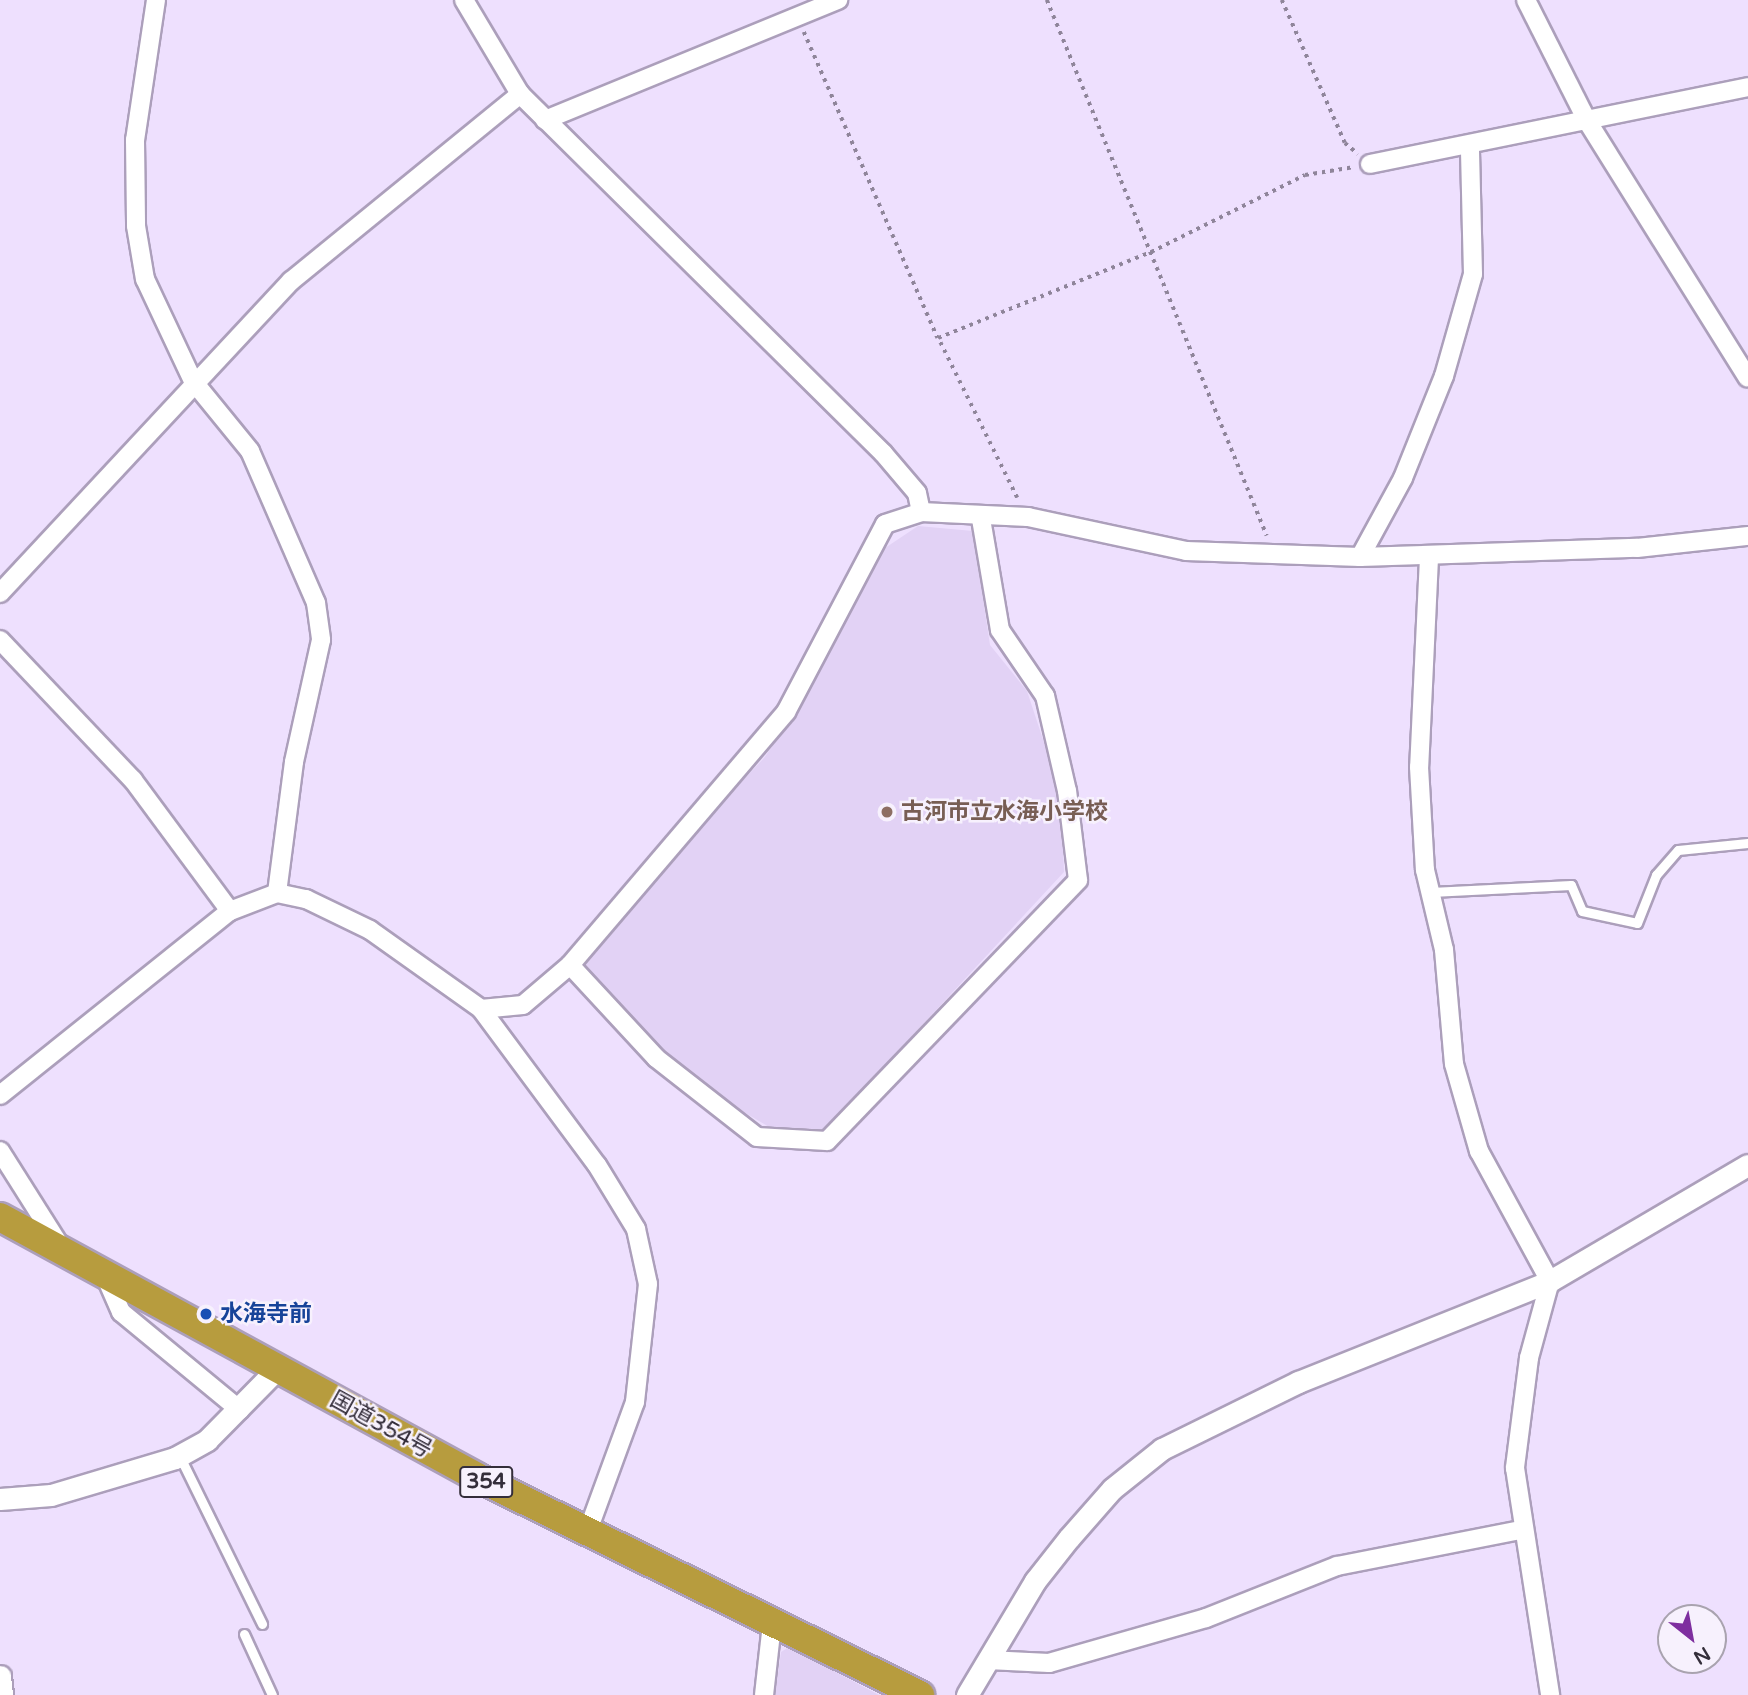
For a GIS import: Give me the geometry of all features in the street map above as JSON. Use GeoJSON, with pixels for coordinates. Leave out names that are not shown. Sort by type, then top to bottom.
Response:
{"type":"FeatureCollection","features":[{"type":"Feature","properties":{"kind":"highway","name":"国道354号"},"geometry":{"type":"LineString","coordinates":[[0,1217],[587,1533],[920,1695]]}},
{"type":"Feature","properties":{"kind":"street"},"geometry":{"type":"LineString","coordinates":[[156,0],[135,140],[136,226],[145,279],[193,381],[250,451],[316,603],[321,640],[294,762],[277,893]]}},
{"type":"Feature","properties":{"kind":"street"},"geometry":{"type":"LineString","coordinates":[[464,0],[520,94],[883,453],[917,493],[921,512]]}},
{"type":"Feature","properties":{"kind":"street"},"geometry":{"type":"LineString","coordinates":[[545,120],[838,0]]}},
{"type":"Feature","properties":{"kind":"street"},"geometry":{"type":"LineString","coordinates":[[1526,0],[1587,119],[1748,378]]}},
{"type":"Feature","properties":{"kind":"street"},"geometry":{"type":"LineString","coordinates":[[1370,164],[1469,147],[1587,119],[1748,87]]}},
{"type":"Feature","properties":{"kind":"street"},"geometry":{"type":"LineString","coordinates":[[0,593],[193,381],[227,355],[291,281],[520,94]]}},
{"type":"Feature","properties":{"kind":"street"},"geometry":{"type":"LineString","coordinates":[[1360,557],[1402,478],[1438,388],[1473,274],[1469,147]]}},
{"type":"Feature","properties":{"kind":"street"},"geometry":{"type":"LineString","coordinates":[[481,1009],[523,1005],[570,965],[786,712],[885,524],[921,512],[981,519],[1028,517],[1186,551],[1429,558],[1748,536]]}},
{"type":"Feature","properties":{"kind":"street"},"geometry":{"type":"LineString","coordinates":[[570,965],[656,1058],[757,1137],[828,1141],[1078,880],[1068,792],[1045,696],[1000,630],[981,519]]}},
{"type":"Feature","properties":{"kind":"street"},"geometry":{"type":"LineString","coordinates":[[1429,558],[1419,767],[1431,892],[1444,950],[1454,1064],[1479,1151],[1550,1281],[1520,1427],[1515,1468],[1521,1530],[1550,1695]]}},
{"type":"Feature","properties":{"kind":"street"},"geometry":{"type":"LineString","coordinates":[[0,640],[133,780],[230,911]]}},
{"type":"Feature","properties":{"kind":"street"},"geometry":{"type":"LineString","coordinates":[[0,1095],[230,911],[277,893],[306,900],[370,930],[481,1009],[597,1165],[636,1230],[648,1284],[635,1402],[587,1533]]}},
{"type":"Feature","properties":{"kind":"street"},"geometry":{"type":"LineString","coordinates":[[0,1151],[62,1249]]}},
{"type":"Feature","properties":{"kind":"street"},"geometry":{"type":"LineString","coordinates":[[967,1695],[1069,1538],[1112,1489],[1162,1449],[1298,1382],[1550,1281],[1748,1165]]}},
{"type":"Feature","properties":{"kind":"street"},"geometry":{"type":"LineString","coordinates":[[103,1271],[121,1312],[240,1410]]}},
{"type":"Feature","properties":{"kind":"street"},"geometry":{"type":"LineString","coordinates":[[0,1499],[95,1485],[179,1455],[240,1410],[279,1367]]}},
{"type":"Feature","properties":{"kind":"street"},"geometry":{"type":"LineString","coordinates":[[988,1660],[1049,1663],[1206,1618],[1337,1566],[1521,1530]]}},
{"type":"Feature","properties":{"kind":"street"},"geometry":{"type":"LineString","coordinates":[[764,1695],[772,1624]]}},
{"type":"Feature","properties":{"kind":"street"},"geometry":{"type":"LineString","coordinates":[[0,1676],[2,1695]]}},
{"type":"Feature","properties":{"kind":"lane"},"geometry":{"type":"LineString","coordinates":[[1431,892],[1571,885],[1582,911],[1637,923],[1656,874],[1678,850],[1748,843]]}},
{"type":"Feature","properties":{"kind":"lane"},"geometry":{"type":"LineString","coordinates":[[179,1455],[262,1624]]}},
{"type":"Feature","properties":{"kind":"lane"},"geometry":{"type":"LineString","coordinates":[[244,1634],[272,1695]]}},
{"type":"Feature","properties":{"kind":"path"},"geometry":{"type":"LineString","coordinates":[[1047,0],[1274,554]]}},
{"type":"Feature","properties":{"kind":"path"},"geometry":{"type":"LineString","coordinates":[[1282,0],[1345,142],[1370,164]]}},
{"type":"Feature","properties":{"kind":"path"},"geometry":{"type":"LineString","coordinates":[[798,18],[939,338],[1028,517]]}},
{"type":"Feature","properties":{"kind":"path"},"geometry":{"type":"LineString","coordinates":[[939,338],[1151,252],[1305,175],[1370,164]]}},
{"type":"Feature","properties":{"kind":"shaded area","name":"古河市立水海小学校"},"geometry":{"type":"Polygon","coordinates":[[[918,526],[973,531],[990,645],[1027,691],[1061,794],[1064,872],[825,1130],[774,1130],[722,1099],[660,1048],[581,967],[660,868],[764,758],[798,709],[882,550],[918,526]]]}},
{"type":"Feature","properties":{"kind":"shaded area"},"geometry":{"type":"Polygon","coordinates":[[[789,1647],[879,1695],[775,1695],[781,1652],[789,1647]]]}},
{"type":"Feature","properties":{"kind":"place","name":"古河市立水海小学校"},"geometry":{"type":"Point","coordinates":[887,812]}},
{"type":"Feature","properties":{"kind":"place","name":"水海寺前"},"geometry":{"type":"Point","coordinates":[206,1314]}}]}
